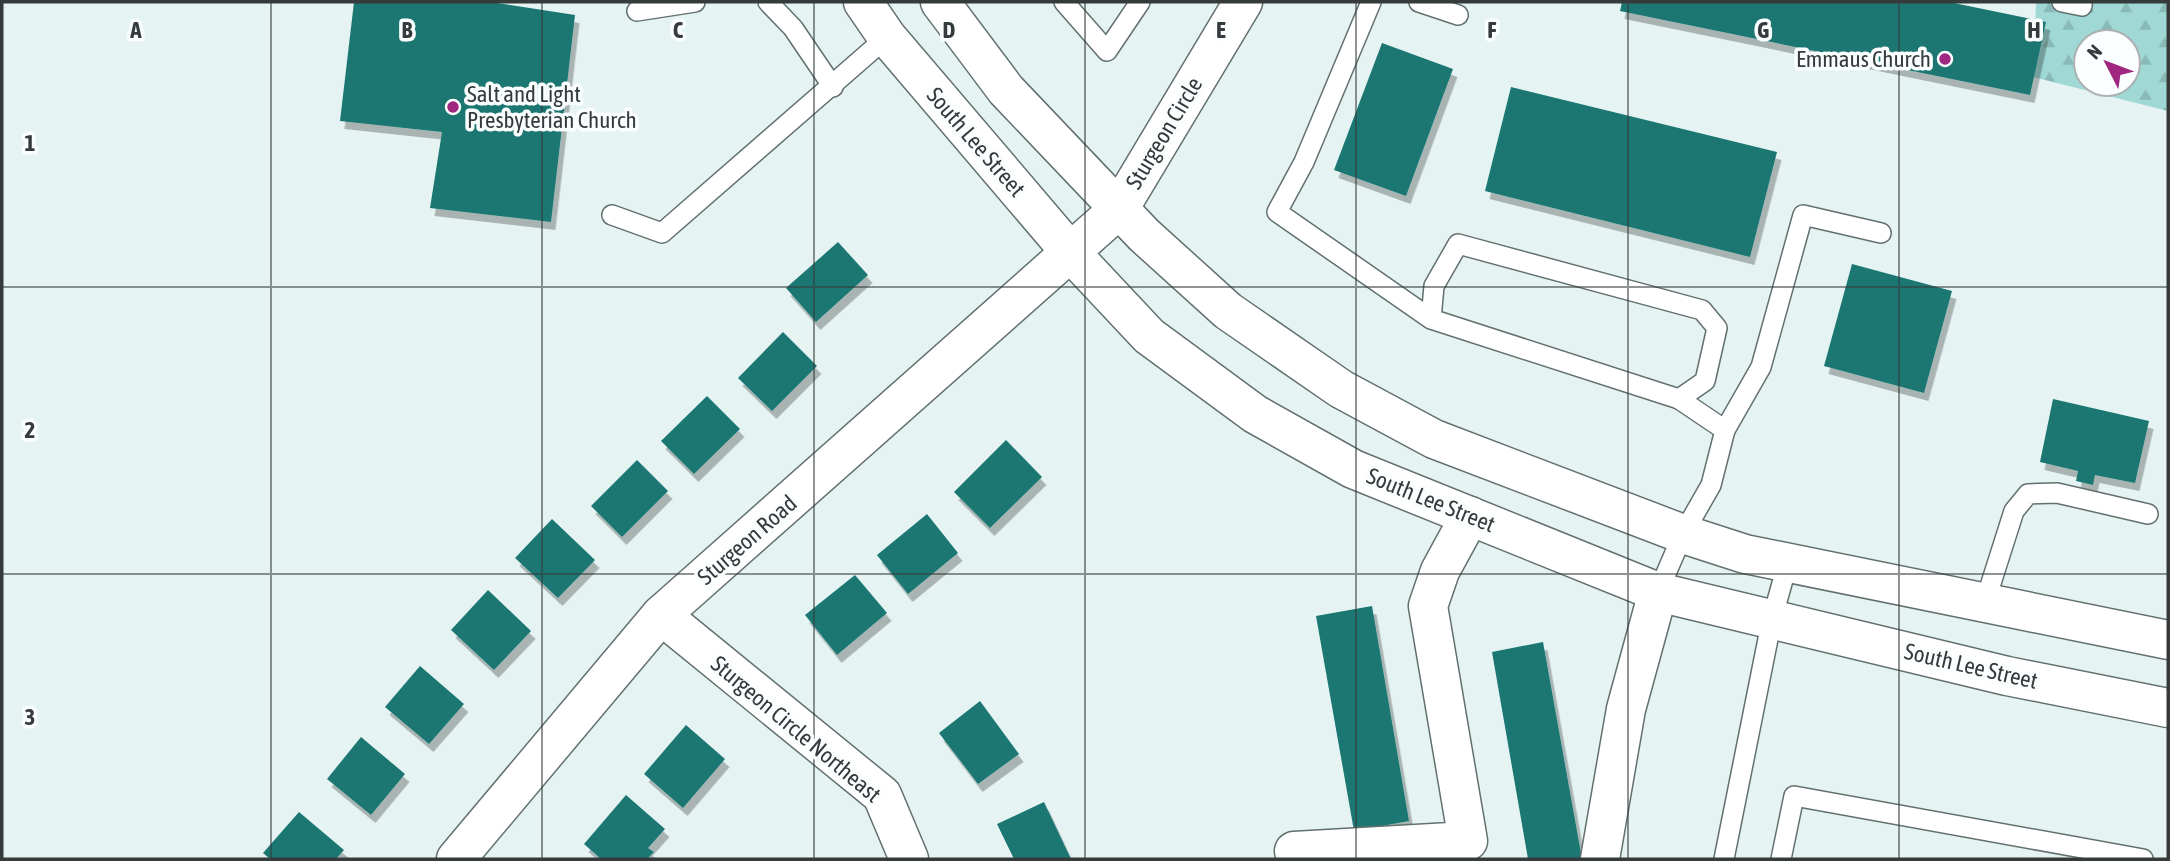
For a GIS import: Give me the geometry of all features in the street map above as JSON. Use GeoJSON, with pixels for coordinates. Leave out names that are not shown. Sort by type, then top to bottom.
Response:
{"type":"FeatureCollection","features":[{"type":"Feature","properties":{"kind":"main road","name":"South Lee Street"},"geometry":{"type":"LineString","coordinates":[[863,2],[887,37],[1072,254],[1149,336],[1255,414],[1353,469],[1658,592],[2007,676],[2168,708]]}},
{"type":"Feature","properties":{"kind":"main road"},"geometry":{"type":"LineString","coordinates":[[940,2],[1006,90],[1119,209],[1228,311],[1341,389],[1434,439],[1683,534],[1745,554],[2168,639]]}},
{"type":"Feature","properties":{"kind":"main road","name":"Sturgeon Circle"},"geometry":{"type":"LineString","coordinates":[[1072,254],[1119,209],[1242,2]]}},
{"type":"Feature","properties":{"kind":"main road","name":"Sturgeon Road"},"geometry":{"type":"LineString","coordinates":[[456,859],[661,615],[1072,254]]}},
{"type":"Feature","properties":{"kind":"main road"},"geometry":{"type":"LineString","coordinates":[[1294,851],[1468,841],[1429,606],[1440,572],[1470,516]]}},
{"type":"Feature","properties":{"kind":"main road"},"geometry":{"type":"LineString","coordinates":[[1600,859],[1626,709],[1658,592]]}},
{"type":"Feature","properties":{"kind":"main road","name":"Sturgeon Circle Northeast"},"geometry":{"type":"LineString","coordinates":[[661,615],[882,796],[909,859]]}},
{"type":"Feature","properties":{"kind":"lane"},"geometry":{"type":"LineString","coordinates":[[637,11],[695,2]]}},
{"type":"Feature","properties":{"kind":"lane"},"geometry":{"type":"LineString","coordinates":[[768,2],[793,28],[833,87]]}},
{"type":"Feature","properties":{"kind":"lane"},"geometry":{"type":"LineString","coordinates":[[1064,2],[1107,51],[1140,2]]}},
{"type":"Feature","properties":{"kind":"lane"},"geometry":{"type":"LineString","coordinates":[[1371,2],[1304,162],[1277,212],[1431,319],[1679,399],[1725,430]]}},
{"type":"Feature","properties":{"kind":"lane"},"geometry":{"type":"LineString","coordinates":[[1419,2],[1458,15]]}},
{"type":"Feature","properties":{"kind":"lane"},"geometry":{"type":"LineString","coordinates":[[2062,2],[2082,6],[2082,2]]}},
{"type":"Feature","properties":{"kind":"lane"},"geometry":{"type":"LineString","coordinates":[[612,215],[662,233],[833,87],[887,37]]}},
{"type":"Feature","properties":{"kind":"lane"},"geometry":{"type":"LineString","coordinates":[[1658,592],[1683,534],[1711,485],[1725,430],[1760,367],[1803,215],[1881,233]]}},
{"type":"Feature","properties":{"kind":"lane"},"geometry":{"type":"LineString","coordinates":[[1431,319],[1434,286],[1458,244],[1702,310],[1717,328],[1705,381],[1679,399]]}},
{"type":"Feature","properties":{"kind":"lane"},"geometry":{"type":"LineString","coordinates":[[1985,602],[2014,511],[2028,494],[2057,493],[2148,514]]}},
{"type":"Feature","properties":{"kind":"lane"},"geometry":{"type":"LineString","coordinates":[[1724,859],[1772,619],[1788,562]]}},
{"type":"Feature","properties":{"kind":"lane"},"geometry":{"type":"LineString","coordinates":[[1781,859],[1794,796],[2143,859]]}},
{"type":"Feature","properties":{"kind":"green space"},"geometry":{"type":"Polygon","coordinates":[[[2036,2],[2168,2],[2168,111],[2116,98],[2142,98],[2142,28],[2072,28],[2072,87],[2033,77],[2036,2]]]}},
{"type":"Feature","properties":{"kind":"building","name":"Salt and Light Presbyterian Church"},"geometry":{"type":"Polygon","coordinates":[[[354,2],[491,2],[575,15],[551,222],[430,208],[442,132],[340,121],[354,2]]]}},
{"type":"Feature","properties":{"kind":"building","name":"Emmaus Church"},"geometry":{"type":"Polygon","coordinates":[[[1622,2],[1949,2],[2046,22],[2030,95],[1620,11],[1622,2]]]}},
{"type":"Feature","properties":{"kind":"building"},"geometry":{"type":"Polygon","coordinates":[[[1382,43],[1453,69],[1406,196],[1334,170],[1382,43]]]}},
{"type":"Feature","properties":{"kind":"building"},"geometry":{"type":"Polygon","coordinates":[[[1511,87],[1777,152],[1750,257],[1485,191],[1511,87]]]}},
{"type":"Feature","properties":{"kind":"building"},"geometry":{"type":"Polygon","coordinates":[[[838,242],[868,275],[816,322],[786,288],[838,242]]]}},
{"type":"Feature","properties":{"kind":"building"},"geometry":{"type":"Polygon","coordinates":[[[1852,264],[1952,291],[1924,393],[1824,366],[1852,264]]]}},
{"type":"Feature","properties":{"kind":"building"},"geometry":{"type":"Polygon","coordinates":[[[783,332],[817,366],[772,411],[738,378],[783,332]]]}},
{"type":"Feature","properties":{"kind":"building"},"geometry":{"type":"Polygon","coordinates":[[[707,396],[740,429],[694,474],[661,441],[707,396]]]}},
{"type":"Feature","properties":{"kind":"building"},"geometry":{"type":"Polygon","coordinates":[[[2053,399],[2149,421],[2135,483],[2095,475],[2093,485],[2076,481],[2078,471],[2040,462],[2053,399]]]}},
{"type":"Feature","properties":{"kind":"building"},"geometry":{"type":"Polygon","coordinates":[[[1006,440],[1042,477],[990,528],[954,492],[1006,440]]]}},
{"type":"Feature","properties":{"kind":"building"},"geometry":{"type":"Polygon","coordinates":[[[637,460],[668,491],[622,537],[591,506],[637,460]]]}},
{"type":"Feature","properties":{"kind":"building"},"geometry":{"type":"Polygon","coordinates":[[[927,514],[958,553],[908,594],[877,555],[927,514]]]}},
{"type":"Feature","properties":{"kind":"building"},"geometry":{"type":"Polygon","coordinates":[[[552,519],[595,560],[558,598],[515,558],[552,519]]]}},
{"type":"Feature","properties":{"kind":"building"},"geometry":{"type":"Polygon","coordinates":[[[855,575],[887,613],[837,655],[805,615],[855,575]]]}},
{"type":"Feature","properties":{"kind":"building"},"geometry":{"type":"Polygon","coordinates":[[[488,590],[531,631],[494,670],[451,630],[488,590]]]}},
{"type":"Feature","properties":{"kind":"building"},"geometry":{"type":"Polygon","coordinates":[[[1372,606],[1409,821],[1354,831],[1316,616],[1372,606]]]}},
{"type":"Feature","properties":{"kind":"building"},"geometry":{"type":"Polygon","coordinates":[[[1543,642],[1582,859],[1528,859],[1492,652],[1543,642]]]}},
{"type":"Feature","properties":{"kind":"building"},"geometry":{"type":"Polygon","coordinates":[[[420,666],[464,704],[429,744],[385,707],[420,666]]]}},
{"type":"Feature","properties":{"kind":"building"},"geometry":{"type":"Polygon","coordinates":[[[980,701],[1019,754],[978,784],[939,733],[980,701]]]}},
{"type":"Feature","properties":{"kind":"building"},"geometry":{"type":"Polygon","coordinates":[[[686,725],[725,759],[683,808],[644,774],[686,725]]]}},
{"type":"Feature","properties":{"kind":"building"},"geometry":{"type":"Polygon","coordinates":[[[361,737],[405,774],[371,815],[327,779],[361,737]]]}},
{"type":"Feature","properties":{"kind":"building"},"geometry":{"type":"Polygon","coordinates":[[[626,795],[665,829],[648,848],[654,852],[647,859],[601,859],[584,844],[626,795]]]}},
{"type":"Feature","properties":{"kind":"building"},"geometry":{"type":"Polygon","coordinates":[[[1044,802],[1071,859],[1014,859],[997,824],[1044,802]]]}},
{"type":"Feature","properties":{"kind":"building"},"geometry":{"type":"Polygon","coordinates":[[[299,812],[344,850],[336,859],[270,859],[263,853],[299,812]]]}},
{"type":"Feature","properties":{"kind":"place","name":"Emmaus Church"},"geometry":{"type":"Point","coordinates":[1945,59]}},
{"type":"Feature","properties":{"kind":"place","name":"Salt and Light Presbyterian Church"},"geometry":{"type":"Point","coordinates":[453,107]}}]}
